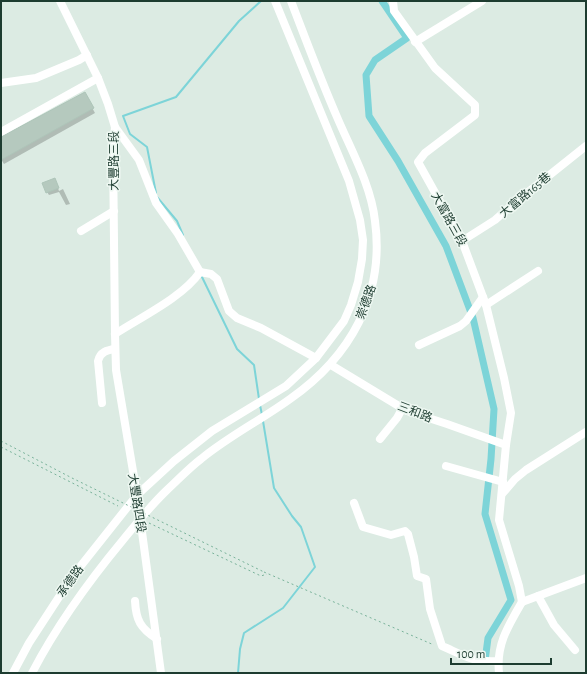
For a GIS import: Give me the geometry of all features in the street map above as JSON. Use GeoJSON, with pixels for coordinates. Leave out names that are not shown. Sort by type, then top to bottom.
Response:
{"type":"FeatureCollection","features":[{"type":"Feature","properties":{"kind":"street","name":"大豐路三段"},"geometry":{"type":"LineString","coordinates":[[60,1],[98,78],[115,127],[113,148],[115,334]]}},
{"type":"Feature","properties":{"kind":"street","name":"崇德路"},"geometry":{"type":"LineString","coordinates":[[137,495],[174,461],[212,431],[286,386],[316,358],[344,321],[358,282],[362,259],[363,240],[360,220],[349,181],[275,1]]}},
{"type":"Feature","properties":{"kind":"street","name":"崇德路"},"geometry":{"type":"LineString","coordinates":[[140,520],[200,459],[291,398],[330,365],[353,333],[372,290],[376,264],[375,222],[371,200],[362,175],[322,83],[290,1]]}},
{"type":"Feature","properties":{"kind":"street","name":"大富路三段"},"geometry":{"type":"LineString","coordinates":[[393,1],[394,11],[435,68],[475,105],[475,115],[425,153],[418,162],[462,241],[504,378],[511,413],[506,445],[499,520],[519,586],[522,602]]}},
{"type":"Feature","properties":{"kind":"street"},"geometry":{"type":"LineString","coordinates":[[415,42],[482,1]]}},
{"type":"Feature","properties":{"kind":"street"},"geometry":{"type":"LineString","coordinates":[[1,83],[36,78],[87,56]]}},
{"type":"Feature","properties":{"kind":"street"},"geometry":{"type":"LineString","coordinates":[[1,132],[98,78]]}},
{"type":"Feature","properties":{"kind":"street"},"geometry":{"type":"LineString","coordinates":[[115,127],[139,160],[156,202],[178,234],[200,272],[211,274],[217,279],[229,311],[237,318],[261,328],[316,358]]}},
{"type":"Feature","properties":{"kind":"street","name":"大富路165巷"},"geometry":{"type":"LineString","coordinates":[[462,241],[495,220],[586,146]]}},
{"type":"Feature","properties":{"kind":"street"},"geometry":{"type":"LineString","coordinates":[[81,231],[114,211]]}},
{"type":"Feature","properties":{"kind":"street"},"geometry":{"type":"LineString","coordinates":[[419,345],[460,326],[466,322],[481,303],[538,271]]}},
{"type":"Feature","properties":{"kind":"street"},"geometry":{"type":"LineString","coordinates":[[115,334],[183,291],[195,280],[200,272]]}},
{"type":"Feature","properties":{"kind":"street","name":"大豐路四段"},"geometry":{"type":"LineString","coordinates":[[115,334],[116,370],[137,495],[161,673]]}},
{"type":"Feature","properties":{"kind":"street"},"geometry":{"type":"LineString","coordinates":[[102,403],[98,361],[99,356],[105,351],[115,349]]}},
{"type":"Feature","properties":{"kind":"street","name":"三和路"},"geometry":{"type":"LineString","coordinates":[[330,365],[402,409],[506,445]]}},
{"type":"Feature","properties":{"kind":"street"},"geometry":{"type":"LineString","coordinates":[[380,439],[397,418],[402,409]]}},
{"type":"Feature","properties":{"kind":"street"},"geometry":{"type":"LineString","coordinates":[[502,494],[515,479],[526,470],[586,432]]}},
{"type":"Feature","properties":{"kind":"street"},"geometry":{"type":"LineString","coordinates":[[446,466],[503,482]]}},
{"type":"Feature","properties":{"kind":"street","name":"承德路"},"geometry":{"type":"LineString","coordinates":[[13,673],[29,643],[72,577],[137,495]]}},
{"type":"Feature","properties":{"kind":"street"},"geometry":{"type":"LineString","coordinates":[[354,503],[363,527],[391,535],[405,531],[408,534],[417,576],[426,579],[430,609],[442,646],[474,660],[483,662],[498,661]]}},
{"type":"Feature","properties":{"kind":"street","name":"承德路"},"geometry":{"type":"LineString","coordinates":[[32,673],[61,623],[100,568],[140,520]]}},
{"type":"Feature","properties":{"kind":"street"},"geometry":{"type":"LineString","coordinates":[[498,673],[498,661],[504,633],[522,602],[586,578]]}},
{"type":"Feature","properties":{"kind":"street"},"geometry":{"type":"LineString","coordinates":[[538,596],[554,625],[575,650]]}},
{"type":"Feature","properties":{"kind":"street"},"geometry":{"type":"LineString","coordinates":[[135,601],[136,614],[140,624],[147,632],[157,639]]}},
{"type":"Feature","properties":{"kind":"path"},"geometry":{"type":"LineString","coordinates":[[1,440],[72,478],[264,572],[434,645]]}},
{"type":"Feature","properties":{"kind":"building"},"geometry":{"type":"Polygon","coordinates":[[[85,92],[94,108],[1,160],[1,137],[85,92]]]}},
{"type":"Feature","properties":{"kind":"building"},"geometry":{"type":"Polygon","coordinates":[[[55,178],[59,188],[46,193],[42,183],[55,178]]]}},
{"type":"Feature","properties":{"kind":"waterway"},"geometry":{"type":"LineString","coordinates":[[156,193],[147,147],[130,134],[123,116],[176,97],[239,21],[261,1]]}},
{"type":"Feature","properties":{"kind":"waterway"},"geometry":{"type":"LineString","coordinates":[[382,1],[407,38],[375,60],[366,75],[369,116],[398,161],[446,246],[473,318],[494,409],[491,459],[485,514],[511,600],[488,638],[485,661]]}},
{"type":"Feature","properties":{"kind":"waterway"},"geometry":{"type":"LineString","coordinates":[[157,197],[177,221],[183,235]]}},
{"type":"Feature","properties":{"kind":"waterway"},"geometry":{"type":"LineString","coordinates":[[201,275],[237,349],[254,365],[259,399]]}},
{"type":"Feature","properties":{"kind":"waterway"},"geometry":{"type":"LineString","coordinates":[[260,405],[262,415]]}},
{"type":"Feature","properties":{"kind":"waterway"},"geometry":{"type":"LineString","coordinates":[[238,673],[240,649],[244,633],[283,608],[315,567],[301,527],[274,488],[263,421]]}}]}
